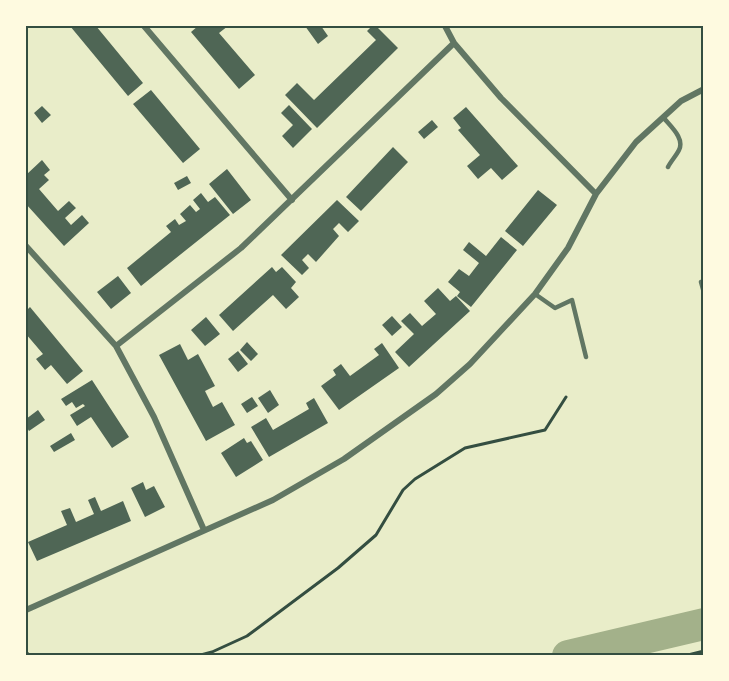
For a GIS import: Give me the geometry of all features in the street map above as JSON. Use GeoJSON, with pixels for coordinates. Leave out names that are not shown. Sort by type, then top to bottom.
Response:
{"type":"FeatureCollection","features":[{"type":"Feature","properties":{"kind":"street"},"geometry":{"type":"LineString","coordinates":[[144,26],[292,200]]}},
{"type":"Feature","properties":{"kind":"street"},"geometry":{"type":"LineString","coordinates":[[445,26],[454,42],[501,98],[596,195]]}},
{"type":"Feature","properties":{"kind":"street"},"geometry":{"type":"LineString","coordinates":[[116,346],[241,248],[454,42]]}},
{"type":"Feature","properties":{"kind":"street"},"geometry":{"type":"LineString","coordinates":[[26,610],[273,500],[344,459],[427,400],[470,364],[535,294],[568,248],[596,195],[636,142],[681,101],[704,89]]}},
{"type":"Feature","properties":{"kind":"street"},"geometry":{"type":"LineString","coordinates":[[26,246],[116,346],[154,417],[204,530]]}},
{"type":"Feature","properties":{"kind":"lane"},"geometry":{"type":"LineString","coordinates":[[663,117],[680,138],[681,144],[678,153],[668,167]]}},
{"type":"Feature","properties":{"kind":"lane"},"geometry":{"type":"LineString","coordinates":[[701,282],[704,293]]}},
{"type":"Feature","properties":{"kind":"lane"},"geometry":{"type":"LineString","coordinates":[[535,294],[555,308],[572,300],[586,357]]}},
{"type":"Feature","properties":{"kind":"path"},"geometry":{"type":"LineString","coordinates":[[197,656],[212,652],[247,636],[338,568],[375,535],[403,490],[415,479],[465,448],[545,430],[566,398]]}},
{"type":"Feature","properties":{"kind":"path"},"geometry":{"type":"LineString","coordinates":[[684,656],[704,651]]}},
{"type":"Feature","properties":{"kind":"path"},"geometry":{"type":"LineString","coordinates":[[26,652],[30,656]]}},
{"type":"Feature","properties":{"kind":"building"},"geometry":{"type":"Polygon","coordinates":[[[70,26],[96,26],[143,83],[128,96],[70,26]]]}},
{"type":"Feature","properties":{"kind":"building"},"geometry":{"type":"Polygon","coordinates":[[[198,26],[228,26],[219,33],[255,75],[239,89],[191,32],[198,26]]]}},
{"type":"Feature","properties":{"kind":"building"},"geometry":{"type":"Polygon","coordinates":[[[305,26],[321,26],[328,36],[318,44],[305,26]]]}},
{"type":"Feature","properties":{"kind":"building"},"geometry":{"type":"Polygon","coordinates":[[[372,26],[376,26],[398,48],[317,128],[285,95],[297,83],[314,100],[376,40],[367,31],[372,26]]]}},
{"type":"Feature","properties":{"kind":"building"},"geometry":{"type":"Polygon","coordinates":[[[151,90],[200,149],[183,163],[133,104],[151,90]]]}},
{"type":"Feature","properties":{"kind":"building"},"geometry":{"type":"Polygon","coordinates":[[[289,105],[312,129],[293,148],[282,136],[293,125],[281,113],[289,105]]]}},
{"type":"Feature","properties":{"kind":"building"},"geometry":{"type":"Polygon","coordinates":[[[42,106],[51,115],[42,123],[34,113],[42,106]]]}},
{"type":"Feature","properties":{"kind":"building"},"geometry":{"type":"Polygon","coordinates":[[[466,107],[518,166],[502,180],[491,168],[478,179],[467,166],[480,155],[458,130],[461,128],[453,118],[466,107]]]}},
{"type":"Feature","properties":{"kind":"building"},"geometry":{"type":"Polygon","coordinates":[[[432,120],[438,127],[424,139],[418,132],[432,120]]]}},
{"type":"Feature","properties":{"kind":"building"},"geometry":{"type":"Polygon","coordinates":[[[393,147],[408,162],[361,211],[346,197],[393,147]]]}},
{"type":"Feature","properties":{"kind":"building"},"geometry":{"type":"Polygon","coordinates":[[[42,160],[50,170],[44,175],[49,180],[39,189],[58,211],[69,201],[76,208],[65,218],[71,225],[82,215],[89,223],[64,246],[26,204],[26,175],[42,160]]]}},
{"type":"Feature","properties":{"kind":"building"},"geometry":{"type":"Polygon","coordinates":[[[227,169],[251,200],[233,214],[209,184],[227,169]]]}},
{"type":"Feature","properties":{"kind":"building"},"geometry":{"type":"Polygon","coordinates":[[[187,176],[191,183],[178,190],[174,183],[187,176]]]}},
{"type":"Feature","properties":{"kind":"building"},"geometry":{"type":"Polygon","coordinates":[[[538,190],[557,205],[523,246],[505,231],[538,190]]]}},
{"type":"Feature","properties":{"kind":"building"},"geometry":{"type":"Polygon","coordinates":[[[201,193],[208,202],[215,197],[230,215],[141,286],[127,268],[171,232],[166,226],[175,219],[179,225],[186,221],[180,214],[190,205],[196,212],[200,209],[193,200],[201,193]]]}},
{"type":"Feature","properties":{"kind":"building"},"geometry":{"type":"Polygon","coordinates":[[[337,200],[359,221],[348,232],[339,223],[333,229],[339,236],[316,262],[308,254],[302,260],[309,268],[302,275],[281,255],[337,200]]]}},
{"type":"Feature","properties":{"kind":"building"},"geometry":{"type":"Polygon","coordinates":[[[501,237],[517,250],[471,307],[457,296],[460,292],[448,282],[459,269],[469,276],[479,263],[463,250],[469,242],[486,256],[501,237]]]}},
{"type":"Feature","properties":{"kind":"building"},"geometry":{"type":"Polygon","coordinates":[[[272,267],[276,272],[282,267],[296,282],[291,288],[299,297],[286,309],[273,295],[233,331],[219,315],[272,267]]]}},
{"type":"Feature","properties":{"kind":"building"},"geometry":{"type":"Polygon","coordinates":[[[118,276],[131,293],[111,309],[97,292],[118,276]]]}},
{"type":"Feature","properties":{"kind":"building"},"geometry":{"type":"Polygon","coordinates":[[[438,288],[450,301],[456,296],[470,311],[409,367],[395,352],[414,334],[401,321],[410,313],[422,326],[436,314],[424,301],[438,288]]]}},
{"type":"Feature","properties":{"kind":"building"},"geometry":{"type":"Polygon","coordinates":[[[30,307],[83,371],[67,384],[51,365],[45,370],[36,359],[43,354],[26,334],[26,311],[30,307]]]}},
{"type":"Feature","properties":{"kind":"building"},"geometry":{"type":"Polygon","coordinates":[[[392,316],[402,327],[392,336],[382,325],[392,316]]]}},
{"type":"Feature","properties":{"kind":"building"},"geometry":{"type":"Polygon","coordinates":[[[206,317],[220,334],[205,346],[191,330],[206,317]]]}},
{"type":"Feature","properties":{"kind":"building"},"geometry":{"type":"Polygon","coordinates":[[[247,342],[258,354],[251,361],[240,350],[247,342]]]}},
{"type":"Feature","properties":{"kind":"building"},"geometry":{"type":"Polygon","coordinates":[[[382,343],[399,368],[339,410],[321,386],[336,375],[333,370],[341,364],[350,376],[379,355],[374,349],[382,343]]]}},
{"type":"Feature","properties":{"kind":"building"},"geometry":{"type":"Polygon","coordinates":[[[180,344],[188,360],[198,354],[215,386],[205,391],[213,407],[222,402],[235,425],[206,441],[159,355],[180,344]]]}},
{"type":"Feature","properties":{"kind":"building"},"geometry":{"type":"Polygon","coordinates":[[[238,351],[248,364],[238,372],[228,359],[238,351]]]}},
{"type":"Feature","properties":{"kind":"building"},"geometry":{"type":"Polygon","coordinates":[[[92,380],[129,437],[112,448],[91,417],[77,426],[70,415],[85,406],[83,404],[76,408],[72,402],[66,406],[61,399],[92,380]]]}},
{"type":"Feature","properties":{"kind":"building"},"geometry":{"type":"Polygon","coordinates":[[[270,390],[279,405],[268,413],[258,398],[270,390]]]}},
{"type":"Feature","properties":{"kind":"building"},"geometry":{"type":"Polygon","coordinates":[[[252,397],[258,406],[247,413],[241,404],[252,397]]]}},
{"type":"Feature","properties":{"kind":"building"},"geometry":{"type":"Polygon","coordinates":[[[314,398],[328,423],[269,457],[251,427],[266,418],[273,430],[309,409],[306,403],[314,398]]]}},
{"type":"Feature","properties":{"kind":"building"},"geometry":{"type":"Polygon","coordinates":[[[38,410],[45,420],[29,431],[26,419],[38,410]]]}},
{"type":"Feature","properties":{"kind":"building"},"geometry":{"type":"Polygon","coordinates":[[[71,433],[75,440],[54,452],[50,446],[71,433]]]}},
{"type":"Feature","properties":{"kind":"building"},"geometry":{"type":"Polygon","coordinates":[[[244,438],[247,443],[251,441],[263,460],[236,477],[221,453],[244,438]]]}},
{"type":"Feature","properties":{"kind":"building"},"geometry":{"type":"Polygon","coordinates":[[[143,482],[146,490],[154,486],[165,507],[145,517],[131,488],[143,482]]]}},
{"type":"Feature","properties":{"kind":"building"},"geometry":{"type":"Polygon","coordinates":[[[95,497],[101,511],[123,501],[131,521],[37,561],[28,542],[67,525],[61,511],[70,508],[76,522],[94,514],[88,500],[95,497]]]}},
{"type":"Feature","properties":{"kind":"waterway"},"geometry":{"type":"LineString","coordinates":[[568,656],[704,624]]}}]}
